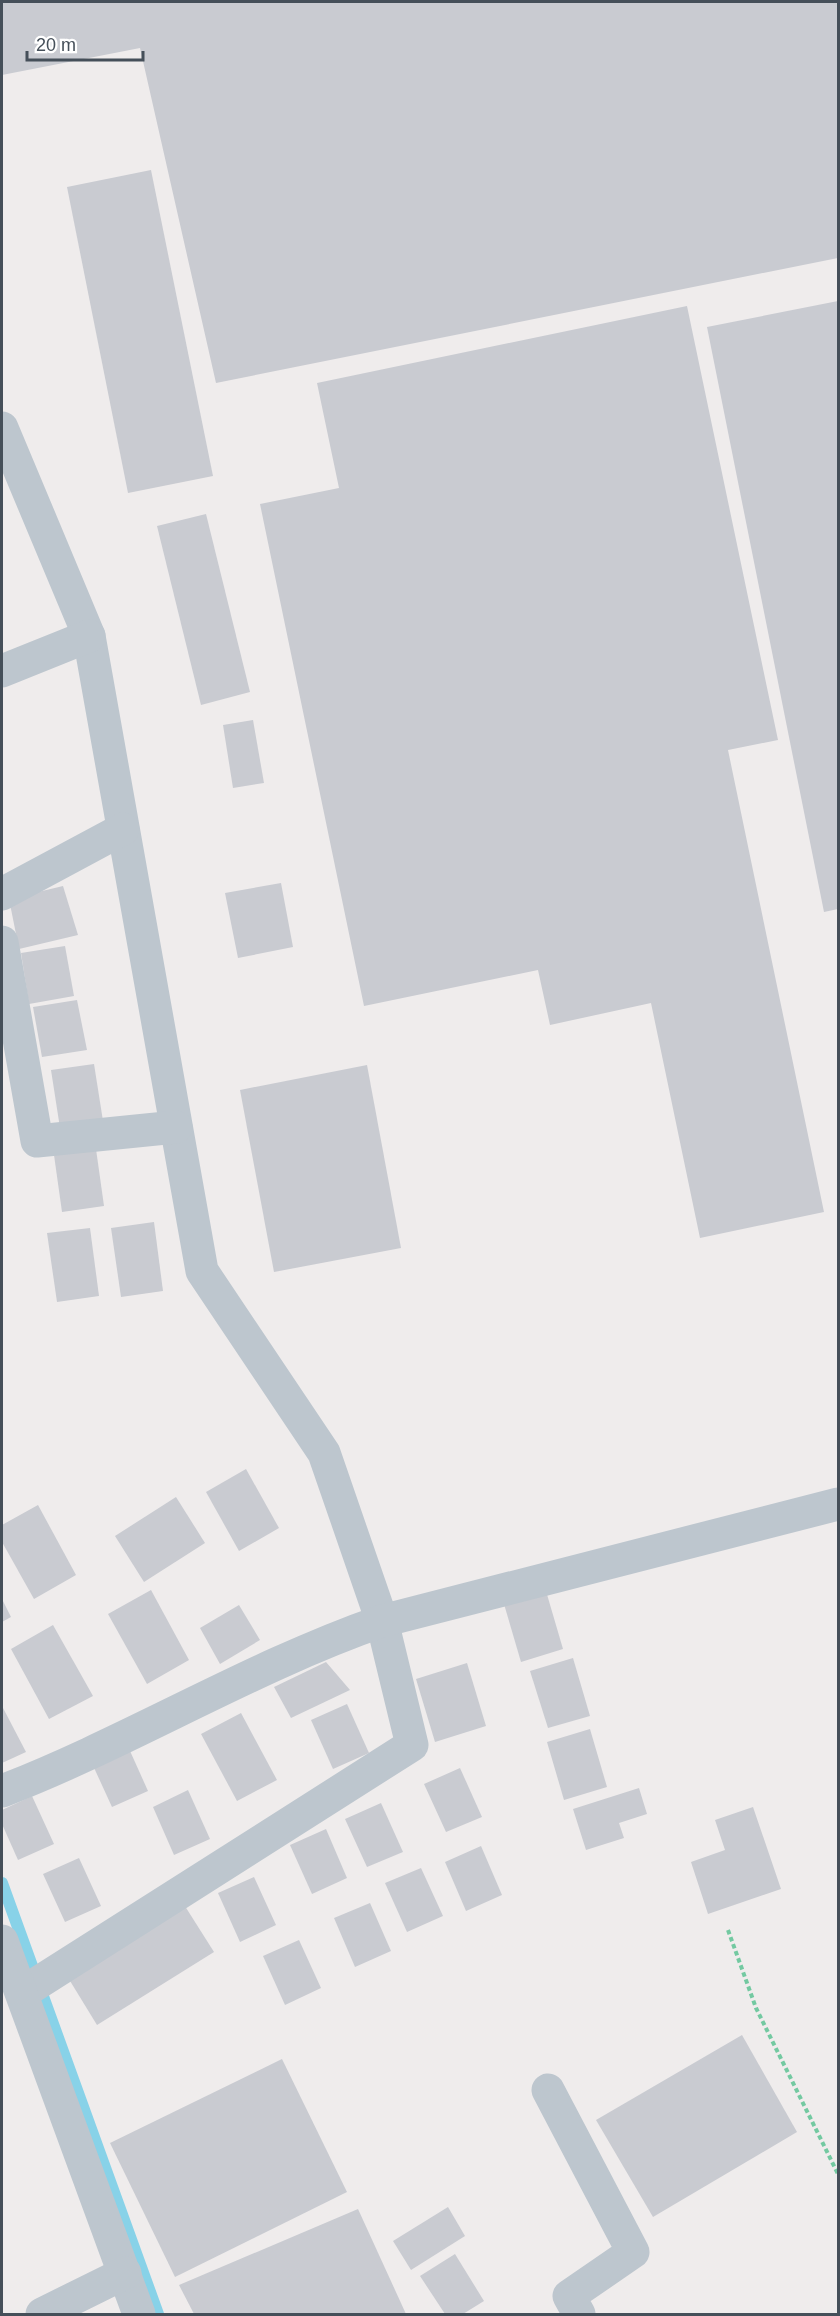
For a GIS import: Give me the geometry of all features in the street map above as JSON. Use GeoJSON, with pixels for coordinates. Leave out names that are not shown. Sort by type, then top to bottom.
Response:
{"type":"FeatureCollection","features":[{"type":"Feature","properties":{"kind":"street"},"geometry":{"type":"LineString","coordinates":[[2,428],[89,636],[202,1271],[324,1453],[382,1621],[412,1745],[22,1993]]}},
{"type":"Feature","properties":{"kind":"street"},"geometry":{"type":"LineString","coordinates":[[2,671],[89,636]]}},
{"type":"Feature","properties":{"kind":"street"},"geometry":{"type":"LineString","coordinates":[[2,894],[123,829]]}},
{"type":"Feature","properties":{"kind":"street"},"geometry":{"type":"LineString","coordinates":[[2,942],[37,1141],[177,1127]]}},
{"type":"Feature","properties":{"kind":"street"},"geometry":{"type":"LineString","coordinates":[[2,1791],[64,1767],[322,1641],[382,1621],[838,1504]]}},
{"type":"Feature","properties":{"kind":"street"},"geometry":{"type":"LineString","coordinates":[[2,1941],[139,2314]]}},
{"type":"Feature","properties":{"kind":"street"},"geometry":{"type":"LineString","coordinates":[[548,2090],[633,2252],[569,2296],[579,2314]]}},
{"type":"Feature","properties":{"kind":"street"},"geometry":{"type":"LineString","coordinates":[[42,2314],[125,2273]]}},
{"type":"Feature","properties":{"kind":"path"},"geometry":{"type":"LineString","coordinates":[[728,1930],[756,2008],[838,2174]]}},
{"type":"Feature","properties":{"kind":"building"},"geometry":{"type":"Polygon","coordinates":[[[2,2],[838,2],[838,258],[216,383],[140,48],[2,75],[2,2]]]}},
{"type":"Feature","properties":{"kind":"building"},"geometry":{"type":"Polygon","coordinates":[[[151,170],[213,476],[128,493],[67,187],[151,170]]]}},
{"type":"Feature","properties":{"kind":"building"},"geometry":{"type":"Polygon","coordinates":[[[838,301],[838,909],[824,912],[707,327],[838,301]]]}},
{"type":"Feature","properties":{"kind":"building"},"geometry":{"type":"Polygon","coordinates":[[[687,306],[778,740],[728,750],[824,1212],[700,1238],[651,1003],[550,1025],[538,970],[364,1006],[260,504],[339,488],[317,383],[687,306]]]}},
{"type":"Feature","properties":{"kind":"building"},"geometry":{"type":"Polygon","coordinates":[[[206,514],[250,692],[201,705],[157,526],[206,514]]]}},
{"type":"Feature","properties":{"kind":"building"},"geometry":{"type":"Polygon","coordinates":[[[253,720],[264,783],[233,788],[223,725],[253,720]]]}},
{"type":"Feature","properties":{"kind":"building"},"geometry":{"type":"Polygon","coordinates":[[[281,883],[293,947],[238,958],[225,893],[281,883]]]}},
{"type":"Feature","properties":{"kind":"building"},"geometry":{"type":"Polygon","coordinates":[[[63,886],[78,935],[19,949],[9,899],[63,886]]]}},
{"type":"Feature","properties":{"kind":"building"},"geometry":{"type":"Polygon","coordinates":[[[65,946],[74,996],[29,1004],[21,953],[65,946]]]}},
{"type":"Feature","properties":{"kind":"building"},"geometry":{"type":"Polygon","coordinates":[[[77,1000],[87,1050],[42,1057],[33,1007],[77,1000]]]}},
{"type":"Feature","properties":{"kind":"building"},"geometry":{"type":"Polygon","coordinates":[[[94,1064],[103,1121],[60,1128],[51,1070],[94,1064]]]}},
{"type":"Feature","properties":{"kind":"building"},"geometry":{"type":"Polygon","coordinates":[[[367,1065],[401,1248],[274,1272],[240,1090],[367,1065]]]}},
{"type":"Feature","properties":{"kind":"building"},"geometry":{"type":"Polygon","coordinates":[[[96,1149],[104,1206],[62,1212],[54,1155],[96,1149]]]}},
{"type":"Feature","properties":{"kind":"building"},"geometry":{"type":"Polygon","coordinates":[[[154,1222],[163,1291],[121,1297],[111,1228],[154,1222]]]}},
{"type":"Feature","properties":{"kind":"building"},"geometry":{"type":"Polygon","coordinates":[[[90,1228],[99,1296],[57,1302],[47,1233],[90,1228]]]}},
{"type":"Feature","properties":{"kind":"building"},"geometry":{"type":"Polygon","coordinates":[[[246,1469],[279,1528],[239,1551],[206,1492],[246,1469]]]}},
{"type":"Feature","properties":{"kind":"building"},"geometry":{"type":"Polygon","coordinates":[[[176,1497],[205,1543],[144,1582],[115,1536],[176,1497]]]}},
{"type":"Feature","properties":{"kind":"building"},"geometry":{"type":"Polygon","coordinates":[[[38,1505],[76,1575],[34,1599],[2,1542],[2,1525],[38,1505]]]}},
{"type":"Feature","properties":{"kind":"building"},"geometry":{"type":"Polygon","coordinates":[[[151,1590],[189,1660],[147,1684],[108,1614],[151,1590]]]}},
{"type":"Feature","properties":{"kind":"building"},"geometry":{"type":"Polygon","coordinates":[[[546,1591],[563,1649],[521,1662],[504,1604],[546,1591]]]}},
{"type":"Feature","properties":{"kind":"building"},"geometry":{"type":"Polygon","coordinates":[[[2,1599],[11,1617],[2,1622],[2,1599]]]}},
{"type":"Feature","properties":{"kind":"building"},"geometry":{"type":"Polygon","coordinates":[[[239,1605],[260,1640],[220,1664],[200,1628],[239,1605]]]}},
{"type":"Feature","properties":{"kind":"building"},"geometry":{"type":"Polygon","coordinates":[[[53,1625],[93,1696],[49,1719],[11,1649],[53,1625]]]}},
{"type":"Feature","properties":{"kind":"building"},"geometry":{"type":"Polygon","coordinates":[[[573,1658],[590,1716],[548,1728],[530,1671],[573,1658]]]}},
{"type":"Feature","properties":{"kind":"building"},"geometry":{"type":"Polygon","coordinates":[[[326,1662],[350,1690],[291,1718],[274,1687],[326,1662]]]}},
{"type":"Feature","properties":{"kind":"building"},"geometry":{"type":"Polygon","coordinates":[[[467,1663],[486,1726],[435,1742],[416,1679],[467,1663]]]}},
{"type":"Feature","properties":{"kind":"building"},"geometry":{"type":"Polygon","coordinates":[[[347,1704],[369,1753],[333,1769],[311,1720],[347,1704]]]}},
{"type":"Feature","properties":{"kind":"building"},"geometry":{"type":"Polygon","coordinates":[[[2,1706],[26,1752],[2,1763],[2,1706]]]}},
{"type":"Feature","properties":{"kind":"building"},"geometry":{"type":"Polygon","coordinates":[[[241,1713],[277,1780],[237,1801],[201,1734],[241,1713]]]}},
{"type":"Feature","properties":{"kind":"building"},"geometry":{"type":"Polygon","coordinates":[[[590,1729],[607,1787],[564,1800],[547,1742],[590,1729]]]}},
{"type":"Feature","properties":{"kind":"building"},"geometry":{"type":"Polygon","coordinates":[[[126,1742],[148,1791],[112,1807],[90,1759],[126,1742]]]}},
{"type":"Feature","properties":{"kind":"building"},"geometry":{"type":"Polygon","coordinates":[[[460,1768],[482,1817],[446,1832],[424,1784],[460,1768]]]}},
{"type":"Feature","properties":{"kind":"building"},"geometry":{"type":"Polygon","coordinates":[[[639,1788],[647,1814],[619,1823],[624,1838],[586,1850],[573,1809],[639,1788]]]}},
{"type":"Feature","properties":{"kind":"building"},"geometry":{"type":"Polygon","coordinates":[[[188,1790],[210,1839],[174,1855],[153,1807],[188,1790]]]}},
{"type":"Feature","properties":{"kind":"building"},"geometry":{"type":"Polygon","coordinates":[[[32,1796],[54,1844],[18,1860],[2,1824],[2,1810],[32,1796]]]}},
{"type":"Feature","properties":{"kind":"building"},"geometry":{"type":"Polygon","coordinates":[[[381,1803],[403,1852],[367,1867],[345,1819],[381,1803]]]}},
{"type":"Feature","properties":{"kind":"building"},"geometry":{"type":"Polygon","coordinates":[[[753,1807],[781,1889],[708,1914],[691,1862],[725,1850],[715,1820],[753,1807]]]}},
{"type":"Feature","properties":{"kind":"building"},"geometry":{"type":"Polygon","coordinates":[[[326,1829],[347,1878],[312,1894],[290,1845],[326,1829]]]}},
{"type":"Feature","properties":{"kind":"building"},"geometry":{"type":"Polygon","coordinates":[[[481,1846],[502,1895],[466,1911],[445,1862],[481,1846]]]}},
{"type":"Feature","properties":{"kind":"building"},"geometry":{"type":"Polygon","coordinates":[[[79,1858],[101,1906],[65,1922],[43,1874],[79,1858]]]}},
{"type":"Feature","properties":{"kind":"building"},"geometry":{"type":"Polygon","coordinates":[[[421,1868],[443,1916],[407,1932],[385,1883],[421,1868]]]}},
{"type":"Feature","properties":{"kind":"building"},"geometry":{"type":"Polygon","coordinates":[[[254,1877],[276,1925],[240,1942],[218,1893],[254,1877]]]}},
{"type":"Feature","properties":{"kind":"building"},"geometry":{"type":"Polygon","coordinates":[[[183,1903],[214,1952],[97,2025],[67,1976],[183,1903]]]}},
{"type":"Feature","properties":{"kind":"building"},"geometry":{"type":"Polygon","coordinates":[[[370,1903],[391,1951],[355,1967],[334,1918],[370,1903]]]}},
{"type":"Feature","properties":{"kind":"building"},"geometry":{"type":"Polygon","coordinates":[[[299,1940],[321,1988],[285,2005],[263,1956],[299,1940]]]}},
{"type":"Feature","properties":{"kind":"building"},"geometry":{"type":"Polygon","coordinates":[[[742,2035],[797,2132],[653,2217],[596,2120],[742,2035]]]}},
{"type":"Feature","properties":{"kind":"building"},"geometry":{"type":"Polygon","coordinates":[[[282,2059],[347,2192],[175,2277],[110,2143],[282,2059]]]}},
{"type":"Feature","properties":{"kind":"building"},"geometry":{"type":"Polygon","coordinates":[[[448,2207],[465,2236],[411,2270],[393,2241],[448,2207]]]}},
{"type":"Feature","properties":{"kind":"building"},"geometry":{"type":"Polygon","coordinates":[[[358,2209],[406,2314],[194,2314],[179,2285],[358,2209]]]}},
{"type":"Feature","properties":{"kind":"building"},"geometry":{"type":"Polygon","coordinates":[[[455,2254],[484,2301],[463,2314],[445,2314],[420,2276],[455,2254]]]}},
{"type":"Feature","properties":{"kind":"waterway"},"geometry":{"type":"LineString","coordinates":[[2,1883],[158,2314]]}}]}
